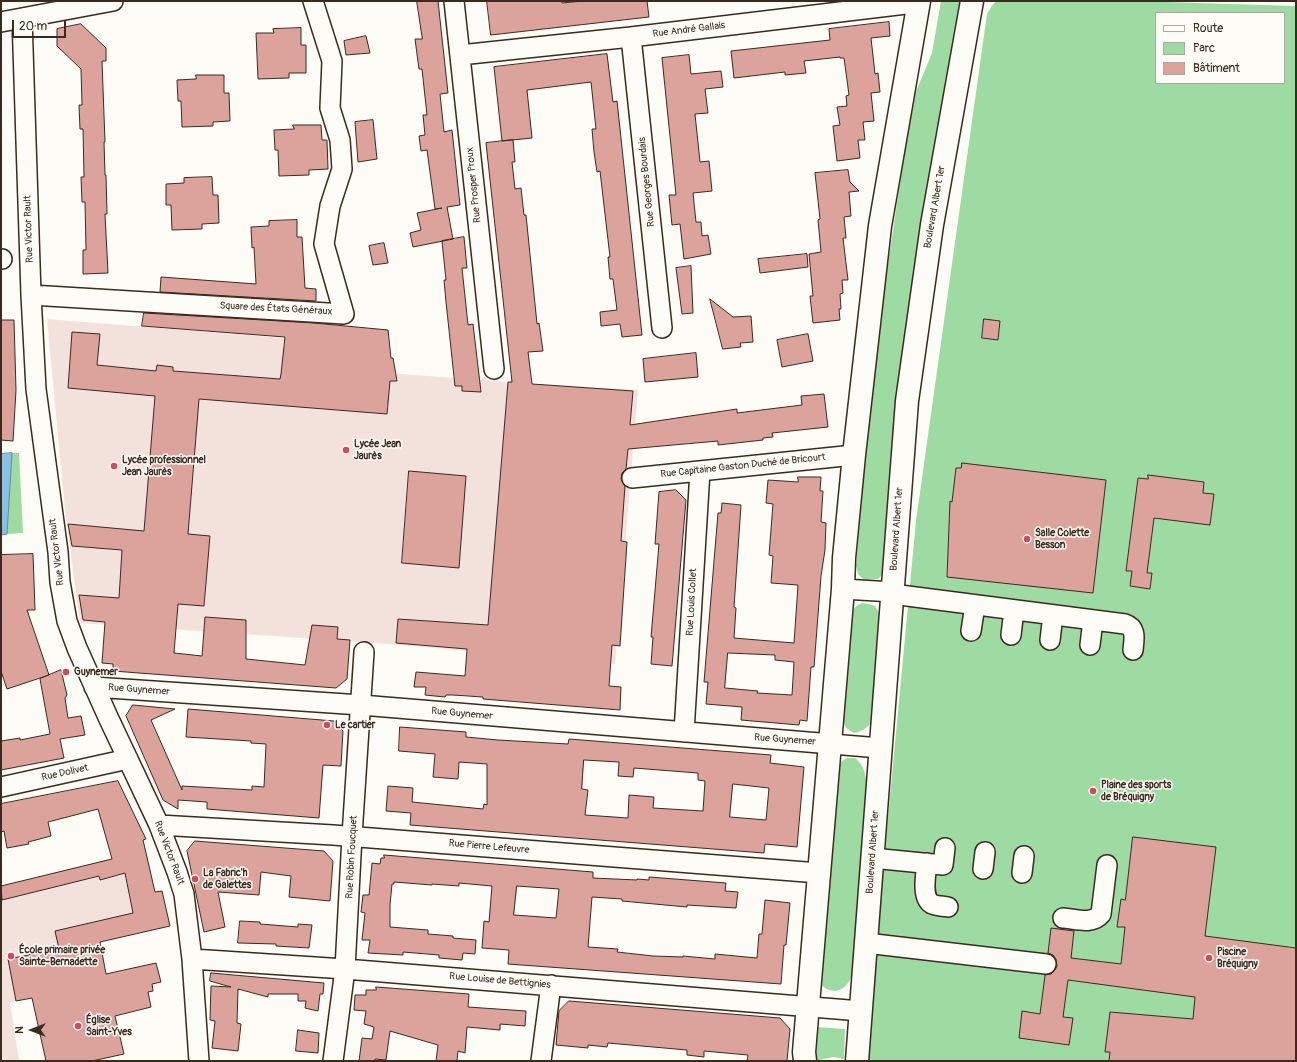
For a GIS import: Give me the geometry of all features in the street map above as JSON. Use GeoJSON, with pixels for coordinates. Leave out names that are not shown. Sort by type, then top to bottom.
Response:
{"type":"FeatureCollection","features":[{"type":"Feature","properties":{"kind":"main road","name":"Boulevard Albert 1er"},"geometry":{"type":"LineString","coordinates":[[857,1061],[906,401],[932,225],[972,1]]}},
{"type":"Feature","properties":{"kind":"main road"},"geometry":{"type":"LineString","coordinates":[[805,1061],[804,1052],[843,589],[844,558],[854,454],[880,226],[919,3]]}},
{"type":"Feature","properties":{"kind":"street"},"geometry":{"type":"LineString","coordinates":[[1,22],[82,4],[113,1]]}},
{"type":"Feature","properties":{"kind":"street","name":"Square des États Généraux"},"geometry":{"type":"LineString","coordinates":[[31,295],[344,314],[324,244],[330,206],[342,169],[340,140],[330,108],[332,61],[313,1]]}},
{"type":"Feature","properties":{"kind":"street","name":"Rue Prosper Proux"},"geometry":{"type":"LineString","coordinates":[[454,1],[494,369]]}},
{"type":"Feature","properties":{"kind":"street","name":"Rue André Gallais"},"geometry":{"type":"LineString","coordinates":[[460,55],[631,37],[919,3]]}},
{"type":"Feature","properties":{"kind":"street","name":"Rue Victor Rault"},"geometry":{"type":"LineString","coordinates":[[22,18],[31,295],[36,389],[58,552],[60,582],[67,621],[87,672],[159,825],[184,894],[192,958],[199,1061]]}},
{"type":"Feature","properties":{"kind":"street","name":"Rue Georges Bourdais"},"geometry":{"type":"LineString","coordinates":[[631,37],[662,328]]}},
{"type":"Feature","properties":{"kind":"street","name":"Rue Capitaine Gaston Duché de Bricourt"},"geometry":{"type":"LineString","coordinates":[[632,478],[854,454]]}},
{"type":"Feature","properties":{"kind":"street","name":"Rue Louis Collet"},"geometry":{"type":"LineString","coordinates":[[684,732],[700,471]]}},
{"type":"Feature","properties":{"kind":"street"},"geometry":{"type":"LineString","coordinates":[[843,589],[892,593],[1126,624],[1132,627],[1135,636],[1133,650]]}},
{"type":"Feature","properties":{"kind":"street"},"geometry":{"type":"LineString","coordinates":[[971,631],[975,605]]}},
{"type":"Feature","properties":{"kind":"street"},"geometry":{"type":"LineString","coordinates":[[1011,635],[1014,610]]}},
{"type":"Feature","properties":{"kind":"street"},"geometry":{"type":"LineString","coordinates":[[1050,640],[1053,615]]}},
{"type":"Feature","properties":{"kind":"street"},"geometry":{"type":"LineString","coordinates":[[1090,645],[1093,620]]}},
{"type":"Feature","properties":{"kind":"street","name":"Rue Robin Foucquet"},"geometry":{"type":"LineString","coordinates":[[333,1061],[345,969],[364,652]]}},
{"type":"Feature","properties":{"kind":"street","name":"Rue Guynemer"},"geometry":{"type":"LineString","coordinates":[[94,687],[361,705],[880,748]]}},
{"type":"Feature","properties":{"kind":"street","name":"Rue Dolivet"},"geometry":{"type":"LineString","coordinates":[[1,787],[128,759]]}},
{"type":"Feature","properties":{"kind":"street","name":"Rue Pierre Lefeuvre"},"geometry":{"type":"LineString","coordinates":[[159,825],[352,836],[819,874]]}},
{"type":"Feature","properties":{"kind":"street"},"geometry":{"type":"LineString","coordinates":[[872,858],[944,865],[945,848]]}},
{"type":"Feature","properties":{"kind":"street"},"geometry":{"type":"LineString","coordinates":[[927,863],[925,891],[928,902],[948,907]]}},
{"type":"Feature","properties":{"kind":"street"},"geometry":{"type":"LineString","coordinates":[[1063,918],[1088,921],[1093,920],[1101,914],[1107,865]]}},
{"type":"Feature","properties":{"kind":"street"},"geometry":{"type":"LineString","coordinates":[[866,943],[1046,964]]}},
{"type":"Feature","properties":{"kind":"street","name":"Rue Louise de Bettignies"},"geometry":{"type":"LineString","coordinates":[[192,958],[551,985],[860,1011]]}},
{"type":"Feature","properties":{"kind":"street"},"geometry":{"type":"LineString","coordinates":[[541,1061],[551,985]]}},
{"type":"Feature","properties":{"kind":"shaded area","name":"Lycée Jean Jaurès"},"geometry":{"type":"Polygon","coordinates":[[[47,319],[383,346],[388,373],[638,390],[615,664],[377,643],[80,623],[65,510],[47,319]]]}},
{"type":"Feature","properties":{"kind":"shaded area","name":"École primaire privée Sainte-Bernadette"},"geometry":{"type":"Polygon","coordinates":[[[146,850],[155,892],[162,891],[170,926],[45,953],[45,951],[8,959],[16,1001],[10,1002],[19,1061],[1,1061],[1,886],[146,850]]]}},
{"type":"Feature","properties":{"kind":"green space"},"geometry":{"type":"Polygon","coordinates":[[[941,1],[963,1],[883,574],[878,579],[864,580],[858,574],[856,566],[875,353],[912,101],[932,53],[941,1]]]}},
{"type":"Feature","properties":{"kind":"green space","name":"Plaine des sports de Bréquigny"},"geometry":{"type":"Polygon","coordinates":[[[996,1],[1133,1],[1296,6],[1296,1061],[865,1061],[916,521],[987,14],[996,1]]]}},
{"type":"Feature","properties":{"kind":"green space"},"geometry":{"type":"Polygon","coordinates":[[[12,453],[19,453],[23,533],[7,534],[12,453]]]}},
{"type":"Feature","properties":{"kind":"green space"},"geometry":{"type":"Polygon","coordinates":[[[862,603],[875,606],[879,613],[881,622],[872,722],[864,729],[854,733],[846,728],[843,722],[850,615],[856,606],[862,603]]]}},
{"type":"Feature","properties":{"kind":"green space"},"geometry":{"type":"Polygon","coordinates":[[[847,758],[855,758],[860,763],[865,773],[867,784],[853,970],[850,980],[845,987],[834,991],[822,986],[819,982],[836,770],[842,761],[847,758]]]}},
{"type":"Feature","properties":{"kind":"green space"},"geometry":{"type":"Polygon","coordinates":[[[817,1027],[845,1029],[844,1059],[833,1057],[815,1061],[817,1027]]]}},
{"type":"Feature","properties":{"kind":"water"},"geometry":{"type":"Polygon","coordinates":[[[12,453],[7,534],[1,535],[1,454],[12,453]]]}},
{"type":"Feature","properties":{"kind":"building"},"geometry":{"type":"Polygon","coordinates":[[[417,1],[438,1],[448,93],[440,94],[444,132],[452,130],[460,205],[447,207],[453,239],[413,247],[410,233],[421,230],[417,213],[442,208],[435,209],[427,150],[421,151],[419,136],[425,135],[423,115],[427,115],[422,69],[419,69],[415,39],[422,39],[417,1]]]}},
{"type":"Feature","properties":{"kind":"building"},"geometry":{"type":"Polygon","coordinates":[[[487,1],[561,1],[562,3],[583,1],[647,1],[649,17],[491,35],[487,1]]]}},
{"type":"Feature","properties":{"kind":"building"},"geometry":{"type":"Polygon","coordinates":[[[889,22],[890,36],[871,38],[875,74],[878,73],[880,92],[871,93],[874,121],[863,122],[865,140],[858,140],[860,158],[837,161],[833,126],[840,125],[837,107],[847,106],[846,96],[849,95],[844,58],[840,57],[804,61],[806,73],[785,75],[785,72],[734,78],[731,51],[830,40],[829,29],[889,22]]]}},
{"type":"Feature","properties":{"kind":"building"},"geometry":{"type":"Polygon","coordinates":[[[81,24],[106,48],[106,61],[102,61],[107,214],[105,214],[108,273],[83,274],[83,250],[86,250],[85,202],[82,202],[81,177],[84,177],[83,129],[80,129],[79,105],[82,105],[81,69],[57,46],[57,29],[81,24]]]}},
{"type":"Feature","properties":{"kind":"building"},"geometry":{"type":"Polygon","coordinates":[[[301,28],[301,45],[306,45],[306,73],[289,73],[289,78],[258,79],[256,33],[274,33],[273,29],[301,28]]]}},
{"type":"Feature","properties":{"kind":"building"},"geometry":{"type":"Polygon","coordinates":[[[366,36],[370,53],[346,55],[344,41],[366,36]]]}},
{"type":"Feature","properties":{"kind":"building"},"geometry":{"type":"Polygon","coordinates":[[[607,54],[613,102],[617,101],[642,335],[622,337],[620,324],[601,326],[600,312],[617,310],[613,279],[610,279],[608,257],[610,257],[600,171],[597,172],[594,152],[592,129],[596,129],[591,82],[527,90],[532,138],[502,141],[494,67],[607,54]]]}},
{"type":"Feature","properties":{"kind":"building"},"geometry":{"type":"Polygon","coordinates":[[[689,55],[691,74],[721,71],[723,87],[705,89],[708,113],[695,114],[700,162],[709,161],[712,191],[693,193],[696,222],[701,222],[702,236],[708,235],[711,254],[684,259],[680,224],[672,225],[669,195],[676,195],[662,58],[689,55]]]}},
{"type":"Feature","properties":{"kind":"building"},"geometry":{"type":"Polygon","coordinates":[[[196,75],[224,75],[224,93],[229,93],[230,121],[213,122],[213,126],[182,127],[181,101],[178,101],[177,80],[196,79],[196,75]]]}},
{"type":"Feature","properties":{"kind":"building"},"geometry":{"type":"Polygon","coordinates":[[[373,120],[377,159],[358,162],[355,122],[373,120]]]}},
{"type":"Feature","properties":{"kind":"building"},"geometry":{"type":"Polygon","coordinates":[[[293,125],[321,125],[322,140],[327,140],[328,169],[309,170],[309,175],[279,176],[278,150],[275,150],[274,130],[294,129],[293,125]]]}},
{"type":"Feature","properties":{"kind":"building"},"geometry":{"type":"Polygon","coordinates":[[[513,140],[515,162],[512,162],[515,189],[521,188],[524,215],[526,215],[537,324],[539,323],[543,351],[528,352],[532,384],[633,391],[630,425],[737,409],[737,413],[802,405],[801,396],[824,394],[828,427],[772,433],[773,437],[763,438],[763,440],[718,445],[718,441],[628,449],[626,469],[622,473],[621,479],[625,486],[621,541],[627,542],[620,646],[612,645],[609,686],[621,687],[620,710],[483,699],[483,697],[446,695],[445,697],[425,695],[426,687],[414,687],[416,672],[465,676],[467,649],[396,643],[398,619],[488,625],[508,382],[512,382],[486,143],[513,140]]]}},
{"type":"Feature","properties":{"kind":"building"},"geometry":{"type":"Polygon","coordinates":[[[848,170],[850,182],[859,191],[849,192],[851,216],[844,217],[846,238],[843,238],[848,280],[842,280],[843,293],[840,294],[840,320],[813,323],[810,296],[813,296],[809,254],[821,252],[818,220],[820,219],[815,173],[848,170]]]}},
{"type":"Feature","properties":{"kind":"building"},"geometry":{"type":"Polygon","coordinates":[[[212,177],[213,195],[218,195],[219,223],[202,224],[202,229],[172,230],[171,205],[166,205],[166,184],[184,183],[184,178],[212,177]]]}},
{"type":"Feature","properties":{"kind":"building"},"geometry":{"type":"Polygon","coordinates":[[[297,220],[297,237],[302,237],[305,288],[316,289],[316,301],[160,292],[161,277],[256,284],[254,247],[252,248],[251,227],[269,226],[269,221],[297,220]]]}},
{"type":"Feature","properties":{"kind":"building"},"geometry":{"type":"Polygon","coordinates":[[[464,237],[467,268],[462,268],[468,325],[473,324],[481,392],[462,391],[462,386],[455,386],[444,280],[446,280],[442,241],[464,237]]]}},
{"type":"Feature","properties":{"kind":"building"},"geometry":{"type":"Polygon","coordinates":[[[384,243],[388,263],[373,265],[369,246],[384,243]]]}},
{"type":"Feature","properties":{"kind":"building"},"geometry":{"type":"Polygon","coordinates":[[[807,254],[808,267],[760,273],[758,259],[807,254]]]}},
{"type":"Feature","properties":{"kind":"building"},"geometry":{"type":"Polygon","coordinates":[[[691,266],[693,313],[682,314],[676,268],[691,266]]]}},
{"type":"Feature","properties":{"kind":"building"},"geometry":{"type":"Polygon","coordinates":[[[710,299],[733,317],[751,316],[753,342],[740,343],[741,347],[723,349],[710,299]]]}},
{"type":"Feature","properties":{"kind":"building"},"geometry":{"type":"Polygon","coordinates":[[[144,313],[314,323],[388,330],[391,358],[393,358],[397,381],[390,381],[387,414],[199,399],[188,534],[210,536],[204,606],[178,604],[174,653],[202,656],[205,617],[246,620],[246,659],[305,665],[312,625],[338,627],[337,639],[350,640],[347,679],[336,688],[113,671],[113,664],[102,663],[105,622],[83,620],[79,595],[119,598],[122,550],[72,546],[68,524],[144,531],[155,396],[68,388],[72,332],[100,334],[97,365],[156,371],[157,365],[173,367],[173,371],[280,379],[281,374],[285,337],[142,326],[144,313]]]}},
{"type":"Feature","properties":{"kind":"building"},"geometry":{"type":"Polygon","coordinates":[[[984,319],[1000,321],[998,340],[982,338],[984,319]]]}},
{"type":"Feature","properties":{"kind":"building"},"geometry":{"type":"Polygon","coordinates":[[[1,320],[14,320],[16,390],[13,441],[1,440],[1,320]]]}},
{"type":"Feature","properties":{"kind":"building"},"geometry":{"type":"Polygon","coordinates":[[[808,334],[813,361],[782,367],[777,340],[808,334]]]}},
{"type":"Feature","properties":{"kind":"building"},"geometry":{"type":"Polygon","coordinates":[[[696,353],[698,377],[645,382],[643,359],[696,353]]]}},
{"type":"Feature","properties":{"kind":"building","name":"Salle Colette Besson"},"geometry":{"type":"Polygon","coordinates":[[[962,463],[1106,480],[1093,593],[947,577],[950,501],[952,502],[956,468],[961,468],[962,463]]]}},
{"type":"Feature","properties":{"kind":"building"},"geometry":{"type":"Polygon","coordinates":[[[409,471],[466,476],[459,568],[402,563],[409,471]]]}},
{"type":"Feature","properties":{"kind":"building"},"geometry":{"type":"Polygon","coordinates":[[[1148,475],[1204,482],[1203,493],[1214,494],[1210,525],[1154,518],[1147,573],[1152,573],[1150,589],[1130,586],[1132,571],[1126,571],[1138,478],[1148,479],[1148,475]]]}},
{"type":"Feature","properties":{"kind":"building"},"geometry":{"type":"Polygon","coordinates":[[[798,477],[821,477],[820,491],[823,491],[821,522],[826,523],[825,550],[821,576],[814,667],[811,667],[807,721],[800,720],[799,725],[741,720],[742,707],[706,704],[708,682],[704,682],[718,513],[721,513],[722,503],[741,505],[734,607],[736,608],[734,638],[794,643],[798,585],[771,583],[773,556],[769,555],[773,504],[766,503],[768,480],[798,482],[798,477]],[[728,653],[725,688],[758,691],[757,693],[792,695],[794,662],[775,660],[775,655],[728,653]]]}},
{"type":"Feature","properties":{"kind":"building"},"geometry":{"type":"Polygon","coordinates":[[[676,490],[686,500],[672,666],[651,664],[653,637],[651,637],[659,544],[655,544],[659,492],[676,490]]]}},
{"type":"Feature","properties":{"kind":"building"},"geometry":{"type":"Polygon","coordinates":[[[33,554],[35,610],[27,610],[49,675],[7,689],[1,671],[1,555],[33,554]]]}},
{"type":"Feature","properties":{"kind":"building"},"geometry":{"type":"Polygon","coordinates":[[[61,670],[67,695],[65,698],[68,718],[81,716],[85,735],[60,739],[64,758],[1,770],[1,741],[20,738],[20,740],[50,734],[40,679],[61,670]]]}},
{"type":"Feature","properties":{"kind":"building"},"geometry":{"type":"Polygon","coordinates":[[[133,705],[175,709],[151,720],[182,790],[182,786],[252,790],[252,786],[264,787],[266,744],[251,743],[251,741],[186,737],[188,709],[334,721],[343,731],[341,766],[323,765],[319,818],[207,809],[207,802],[178,800],[178,809],[163,800],[126,716],[133,705]]]}},
{"type":"Feature","properties":{"kind":"building"},"geometry":{"type":"Polygon","coordinates":[[[400,727],[466,732],[466,737],[498,740],[568,744],[569,739],[771,755],[770,763],[804,767],[797,847],[765,844],[764,853],[410,825],[411,813],[386,811],[388,786],[413,788],[412,802],[483,809],[484,804],[487,805],[487,764],[459,762],[458,779],[433,777],[435,754],[399,751],[400,727]],[[584,760],[582,789],[588,790],[585,815],[628,818],[629,795],[654,797],[653,808],[703,811],[705,781],[698,780],[698,773],[634,768],[633,777],[618,776],[619,762],[584,760]],[[733,784],[730,817],[766,820],[769,788],[733,784]]]}},
{"type":"Feature","properties":{"kind":"building"},"geometry":{"type":"Polygon","coordinates":[[[118,781],[146,839],[143,840],[155,892],[162,891],[170,926],[100,942],[106,974],[156,963],[161,982],[152,984],[153,991],[148,992],[151,1007],[115,1016],[124,1054],[92,1061],[46,1061],[32,998],[16,1001],[8,959],[59,949],[55,931],[133,913],[125,873],[100,880],[99,876],[2,900],[1,886],[112,859],[98,809],[48,822],[51,836],[28,842],[29,844],[7,848],[4,831],[1,832],[1,804],[118,781]]]}},
{"type":"Feature","properties":{"kind":"building","name":"Piscine Bréquigny"},"geometry":{"type":"Polygon","coordinates":[[[1133,837],[1216,847],[1205,936],[1296,948],[1296,1061],[1109,1061],[1110,1052],[1105,1052],[1110,1012],[1193,1019],[1195,997],[1068,980],[1063,1017],[1073,1018],[1069,1045],[1019,1038],[1022,1011],[1040,1014],[1045,975],[1051,974],[1057,966],[1056,959],[1053,955],[1048,953],[1051,928],[1074,931],[1071,958],[1121,964],[1125,927],[1117,927],[1121,899],[1125,900],[1133,837]]]}},
{"type":"Feature","properties":{"kind":"building"},"geometry":{"type":"Polygon","coordinates":[[[195,841],[324,851],[333,861],[330,901],[289,897],[291,876],[261,872],[259,895],[218,892],[225,927],[204,932],[187,851],[195,841]]]}},
{"type":"Feature","properties":{"kind":"building"},"geometry":{"type":"Polygon","coordinates":[[[384,855],[593,872],[593,878],[649,880],[649,877],[726,883],[725,891],[738,892],[736,908],[687,905],[687,907],[592,897],[588,947],[618,949],[617,952],[653,956],[683,956],[715,959],[715,954],[757,958],[759,934],[762,934],[765,900],[790,903],[786,945],[784,945],[781,984],[508,964],[509,950],[482,948],[484,921],[489,922],[492,886],[459,883],[459,886],[394,882],[394,884],[392,884],[390,905],[390,927],[428,930],[428,934],[476,940],[475,954],[463,953],[462,960],[439,958],[439,955],[403,952],[403,955],[368,953],[370,940],[362,940],[365,913],[361,912],[363,895],[369,895],[372,863],[380,864],[381,858],[384,858],[384,855]],[[517,886],[514,915],[556,918],[559,889],[517,886]]]}},
{"type":"Feature","properties":{"kind":"building"},"geometry":{"type":"Polygon","coordinates":[[[240,921],[298,927],[298,924],[312,925],[309,948],[276,946],[276,944],[238,943],[240,921]]]}},
{"type":"Feature","properties":{"kind":"building"},"geometry":{"type":"Polygon","coordinates":[[[211,973],[324,983],[323,994],[320,994],[318,1011],[305,1008],[306,1001],[298,1001],[298,994],[268,994],[268,997],[238,989],[237,1023],[241,1024],[238,1051],[212,1048],[215,1021],[210,1020],[211,986],[231,987],[210,981],[211,973]]]}},
{"type":"Feature","properties":{"kind":"building"},"geometry":{"type":"Polygon","coordinates":[[[376,987],[469,994],[468,1007],[526,1011],[525,1026],[500,1024],[500,1030],[467,1027],[465,1053],[458,1051],[457,1061],[436,1061],[438,1045],[390,1031],[386,1060],[375,1059],[375,1061],[359,1061],[362,1038],[372,1039],[374,1027],[364,1024],[366,1011],[354,1010],[355,995],[366,995],[366,990],[376,990],[376,987]]]}},
{"type":"Feature","properties":{"kind":"building"},"geometry":{"type":"Polygon","coordinates":[[[569,1001],[780,1018],[790,1029],[787,1061],[747,1061],[748,1055],[704,1051],[704,1057],[687,1055],[687,1050],[608,1043],[607,1047],[588,1045],[588,1048],[556,1045],[559,1011],[569,1001]]]}},
{"type":"Feature","properties":{"kind":"building"},"geometry":{"type":"Polygon","coordinates":[[[298,1030],[319,1033],[318,1053],[296,1051],[298,1030]]]}},
{"type":"Feature","properties":{"kind":"place","name":"Lycée Jean Jaurès"},"geometry":{"type":"Point","coordinates":[346,450]}},
{"type":"Feature","properties":{"kind":"place","name":"Lycée professionnel Jean Jaurès"},"geometry":{"type":"Point","coordinates":[114,466]}},
{"type":"Feature","properties":{"kind":"place","name":"Salle Colette Besson"},"geometry":{"type":"Point","coordinates":[1027,539]}},
{"type":"Feature","properties":{"kind":"place","name":"Guynemer"},"geometry":{"type":"Point","coordinates":[66,672]}},
{"type":"Feature","properties":{"kind":"place","name":"Le cartier"},"geometry":{"type":"Point","coordinates":[327,725]}},
{"type":"Feature","properties":{"kind":"place","name":"Plaine des sports de Bréquigny"},"geometry":{"type":"Point","coordinates":[1093,791]}},
{"type":"Feature","properties":{"kind":"place","name":"La Fabric'h de Galettes"},"geometry":{"type":"Point","coordinates":[195,879]}},
{"type":"Feature","properties":{"kind":"place","name":"École primaire privée Sainte-Bernadette"},"geometry":{"type":"Point","coordinates":[11,956]}},
{"type":"Feature","properties":{"kind":"place","name":"Piscine Bréquigny"},"geometry":{"type":"Point","coordinates":[1209,958]}},
{"type":"Feature","properties":{"kind":"place","name":"Église Saint-Yves"},"geometry":{"type":"Point","coordinates":[78,1026]}}]}
